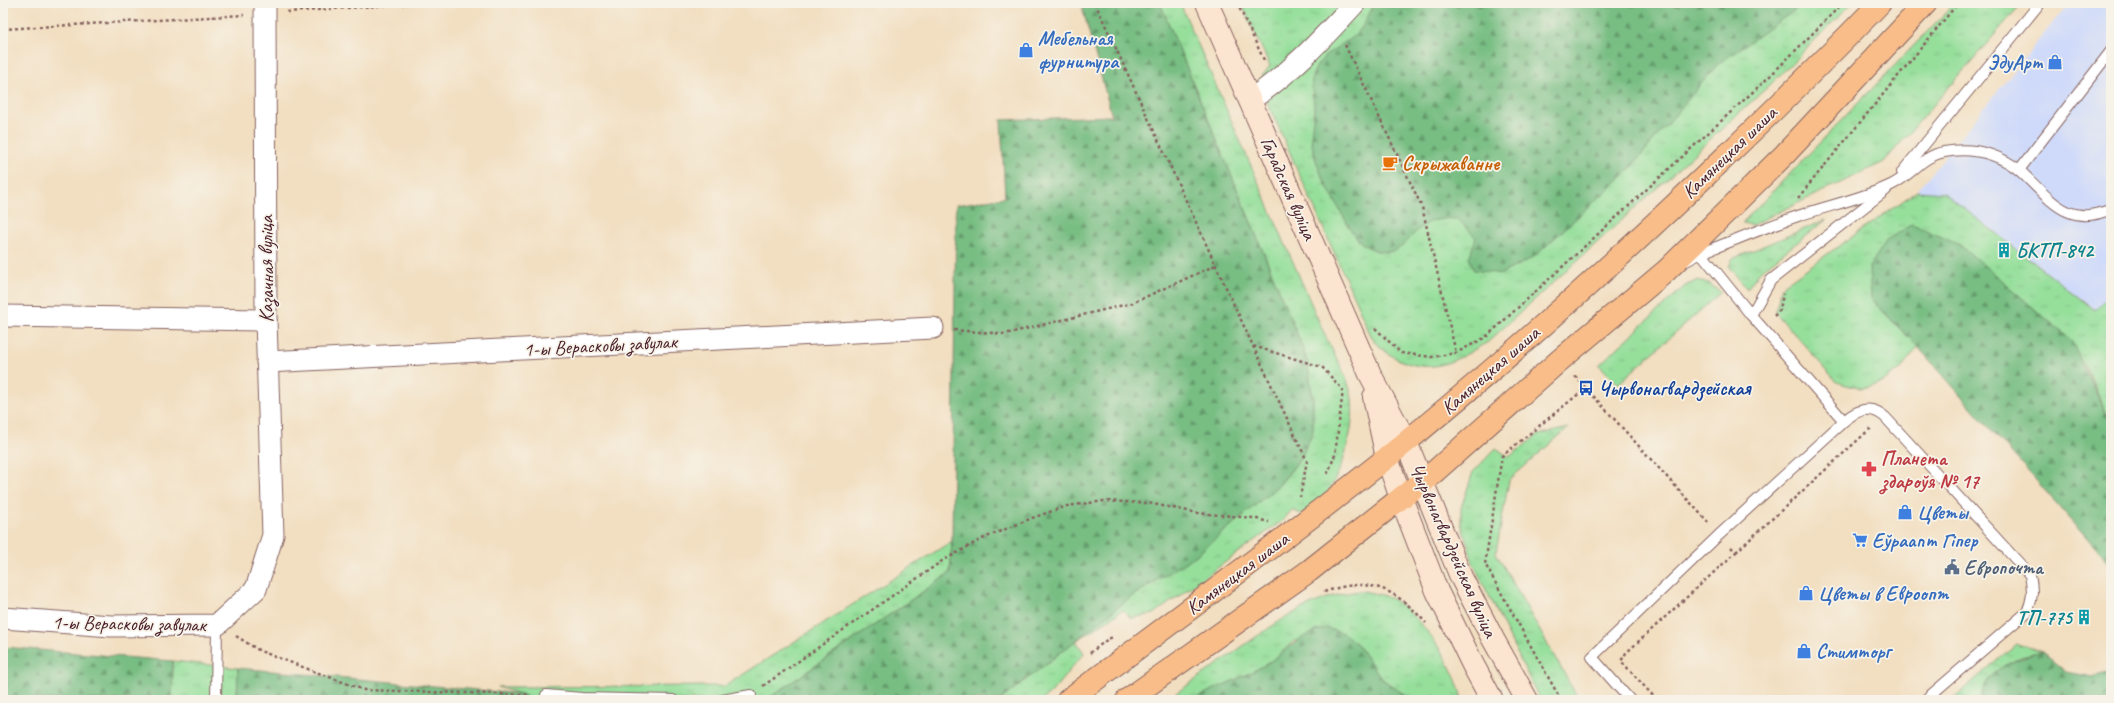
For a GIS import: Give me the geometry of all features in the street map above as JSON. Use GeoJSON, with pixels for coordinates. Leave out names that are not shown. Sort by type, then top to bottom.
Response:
{"type":"FeatureCollection","features":[{"type":"Feature","properties":{"kind":"main road","name":"Гарадская вуліца"},"geometry":{"type":"LineString","coordinates":[[1207,3],[1258,95],[1370,374],[1406,442]]}},
{"type":"Feature","properties":{"kind":"main road","name":"Камянецкая шаша"},"geometry":{"type":"LineString","coordinates":[[1068,700],[1287,537],[1406,442],[1630,249],[1880,3]]}},
{"type":"Feature","properties":{"kind":"main road","name":"Камянецкая шаша"},"geometry":{"type":"LineString","coordinates":[[1127,700],[1309,571],[1423,482],[1560,360],[1666,271],[1785,154],[1926,3]]}},
{"type":"Feature","properties":{"kind":"main road","name":"Гарадская вуліца"},"geometry":{"type":"LineString","coordinates":[[1370,374],[1387,458]]}},
{"type":"Feature","properties":{"kind":"main road","name":"Чырвонагвардзейская вуліца"},"geometry":{"type":"LineString","coordinates":[[1406,442],[1461,577],[1527,700]]}},
{"type":"Feature","properties":{"kind":"main road","name":"Чырвонагвардзейская вуліца"},"geometry":{"type":"LineString","coordinates":[[1387,458],[1437,591],[1492,700]]}},
{"type":"Feature","properties":{"kind":"street"},"geometry":{"type":"LineString","coordinates":[[1258,95],[1304,58],[1336,26],[1353,4]]}},
{"type":"Feature","properties":{"kind":"street","name":"Казачная вуліца"},"geometry":{"type":"LineString","coordinates":[[265,8],[266,320],[273,535]]}},
{"type":"Feature","properties":{"kind":"street"},"geometry":{"type":"LineString","coordinates":[[3,316],[266,320]]}},
{"type":"Feature","properties":{"kind":"street","name":"1-ы Верасковы завулак"},"geometry":{"type":"LineString","coordinates":[[267,362],[933,328]]}},
{"type":"Feature","properties":{"kind":"street","name":"1-ы Верасковы завулак"},"geometry":{"type":"LineString","coordinates":[[3,618],[111,626],[217,625],[256,589],[273,535]]}},
{"type":"Feature","properties":{"kind":"lane"},"geometry":{"type":"LineString","coordinates":[[1666,271],[1701,253],[1796,216],[1892,185],[2040,3]]}},
{"type":"Feature","properties":{"kind":"lane"},"geometry":{"type":"LineString","coordinates":[[2019,170],[2111,51]]}},
{"type":"Feature","properties":{"kind":"lane"},"geometry":{"type":"LineString","coordinates":[[1751,314],[1771,280],[1928,157],[1960,150],[1992,154],[2006,160],[2062,209],[2071,214],[2082,217],[2094,216],[2111,209]]}},
{"type":"Feature","properties":{"kind":"lane"},"geometry":{"type":"LineString","coordinates":[[1701,253],[1762,327],[1844,421]]}},
{"type":"Feature","properties":{"kind":"lane"},"geometry":{"type":"LineString","coordinates":[[1630,700],[1592,657],[1719,535],[1844,421],[1856,412],[1864,409],[1872,409],[1885,416],[2025,568],[2032,584],[2031,603],[2021,618],[1925,700]]}},
{"type":"Feature","properties":{"kind":"lane"},"geometry":{"type":"LineString","coordinates":[[216,700],[217,625]]}},
{"type":"Feature","properties":{"kind":"lane"},"geometry":{"type":"LineString","coordinates":[[546,695],[582,698],[674,700]]}},
{"type":"Feature","properties":{"kind":"lane"},"geometry":{"type":"LineString","coordinates":[[722,700],[751,695]]}},
{"type":"Feature","properties":{"kind":"path"},"geometry":{"type":"LineString","coordinates":[[3,30],[265,8],[422,3]]}},
{"type":"Feature","properties":{"kind":"path"},"geometry":{"type":"LineString","coordinates":[[1095,3],[1306,462],[1299,503]]}},
{"type":"Feature","properties":{"kind":"path"},"geometry":{"type":"LineString","coordinates":[[1237,3],[1264,60],[1257,67],[1258,95]]}},
{"type":"Feature","properties":{"kind":"path"},"geometry":{"type":"LineString","coordinates":[[1370,324],[1401,353],[1432,357],[1456,353],[1486,337],[1769,77],[1843,3]]}},
{"type":"Feature","properties":{"kind":"path"},"geometry":{"type":"LineString","coordinates":[[1797,199],[1958,3]]}},
{"type":"Feature","properties":{"kind":"path"},"geometry":{"type":"LineString","coordinates":[[1336,26],[1422,207],[1456,353]]}},
{"type":"Feature","properties":{"kind":"path"},"geometry":{"type":"LineString","coordinates":[[933,328],[1005,334],[1132,303],[1216,265]]}},
{"type":"Feature","properties":{"kind":"path"},"geometry":{"type":"LineString","coordinates":[[1762,327],[1780,310],[1784,288]]}},
{"type":"Feature","properties":{"kind":"path"},"geometry":{"type":"LineString","coordinates":[[1253,346],[1322,367],[1343,390],[1335,454],[1327,477]]}},
{"type":"Feature","properties":{"kind":"path"},"geometry":{"type":"LineString","coordinates":[[1561,700],[1485,564],[1502,456],[1586,388],[1736,552]]}},
{"type":"Feature","properties":{"kind":"path"},"geometry":{"type":"LineString","coordinates":[[1657,700],[1621,661],[1626,653],[1885,416]]}},
{"type":"Feature","properties":{"kind":"path"},"geometry":{"type":"LineString","coordinates":[[751,695],[942,561],[982,539],[1032,518],[1067,506],[1104,501],[1148,503],[1198,513],[1253,518],[1273,523]]}},
{"type":"Feature","properties":{"kind":"path"},"geometry":{"type":"LineString","coordinates":[[1324,592],[1339,587],[1358,584],[1377,586],[1395,594],[1411,606]]}},
{"type":"Feature","properties":{"kind":"path"},"geometry":{"type":"LineString","coordinates":[[217,625],[260,651],[364,690],[546,695]]}},
{"type":"Feature","properties":{"kind":"shaded area"},"geometry":{"type":"Polygon","coordinates":[[[2069,3],[2111,3],[2111,294],[2096,310],[1944,193],[1917,191],[2069,3]]]}},
{"type":"Feature","properties":{"kind":"green space"},"geometry":{"type":"Polygon","coordinates":[[[1081,3],[1160,3],[1302,346],[1308,365],[1313,399],[1313,431],[1301,458],[1280,484],[1195,556],[1131,597],[1000,700],[766,700],[950,573],[952,541],[956,205],[1005,197],[1001,120],[1112,116],[1081,3]]]}},
{"type":"Feature","properties":{"kind":"green space"},"geometry":{"type":"Polygon","coordinates":[[[1160,3],[1180,3],[1324,333],[1344,373],[1352,397],[1353,409],[1350,437],[1342,463],[1332,485],[1322,497],[1301,514],[1292,510],[1282,521],[1154,614],[1131,618],[1123,610],[1076,641],[1084,653],[1050,694],[1042,700],[1000,700],[1131,597],[1195,556],[1280,484],[1301,458],[1308,365],[1302,346],[1160,3]]]}},
{"type":"Feature","properties":{"kind":"green space"},"geometry":{"type":"Polygon","coordinates":[[[1241,3],[1852,3],[1772,83],[1488,342],[1449,362],[1433,366],[1424,366],[1414,365],[1395,358],[1386,352],[1372,338],[1258,81],[1270,66],[1241,3]]]}},
{"type":"Feature","properties":{"kind":"green space"},"geometry":{"type":"Polygon","coordinates":[[[1375,3],[1805,3],[1718,64],[1629,170],[1534,257],[1501,274],[1474,270],[1469,258],[1476,238],[1458,219],[1442,219],[1428,223],[1419,229],[1396,250],[1385,252],[1370,248],[1358,240],[1353,234],[1324,180],[1314,154],[1311,134],[1314,105],[1312,85],[1314,72],[1323,58],[1357,33],[1362,27],[1375,3]]]}},
{"type":"Feature","properties":{"kind":"green space"},"geometry":{"type":"Polygon","coordinates":[[[1955,3],[2022,3],[1884,162],[1752,225],[1742,223],[1955,3]]]}},
{"type":"Feature","properties":{"kind":"green space"},"geometry":{"type":"Polygon","coordinates":[[[1917,191],[1944,193],[2095,310],[2111,294],[2111,424],[2084,363],[1871,299],[1918,347],[1902,368],[1881,383],[1869,387],[1858,388],[1837,382],[1775,312],[1782,286],[1917,191]]]}},
{"type":"Feature","properties":{"kind":"green space"},"geometry":{"type":"Polygon","coordinates":[[[1826,220],[1759,272],[1747,289],[1729,267],[1732,259],[1826,220]]]}},
{"type":"Feature","properties":{"kind":"green space"},"geometry":{"type":"Polygon","coordinates":[[[1912,224],[1960,245],[2071,340],[2111,424],[2111,565],[1918,347],[1871,299],[1869,267],[1887,240],[1912,224]]]}},
{"type":"Feature","properties":{"kind":"green space"},"geometry":{"type":"Polygon","coordinates":[[[1698,280],[1708,283],[1721,292],[1618,384],[1599,365],[1685,286],[1698,280]]]}},
{"type":"Feature","properties":{"kind":"green space"},"geometry":{"type":"Polygon","coordinates":[[[1568,428],[1509,480],[1496,553],[1579,700],[1540,700],[1473,563],[1461,523],[1461,508],[1473,472],[1496,448],[1509,457],[1538,435],[1568,428]]]}},
{"type":"Feature","properties":{"kind":"green space"},"geometry":{"type":"Polygon","coordinates":[[[952,541],[950,573],[766,700],[532,700],[521,694],[497,687],[725,686],[952,541]]]}},
{"type":"Feature","properties":{"kind":"green space"},"geometry":{"type":"Polygon","coordinates":[[[1362,591],[1382,595],[1394,600],[1416,619],[1437,644],[1453,673],[1459,687],[1462,700],[1412,700],[1382,679],[1357,644],[1343,633],[1294,641],[1277,657],[1262,667],[1193,700],[1166,700],[1268,629],[1297,611],[1328,598],[1362,591]]]}},
{"type":"Feature","properties":{"kind":"green space"},"geometry":{"type":"Polygon","coordinates":[[[1326,628],[1343,633],[1357,644],[1382,679],[1412,700],[1193,700],[1255,671],[1300,639],[1326,628]]]}},
{"type":"Feature","properties":{"kind":"green space"},"geometry":{"type":"Polygon","coordinates":[[[2016,644],[2042,652],[2021,657],[2010,663],[1982,696],[1982,700],[1951,700],[2016,644]]]}},
{"type":"Feature","properties":{"kind":"green space"},"geometry":{"type":"Polygon","coordinates":[[[3,647],[173,661],[172,700],[3,700],[3,647]]]}},
{"type":"Feature","properties":{"kind":"green space"},"geometry":{"type":"Polygon","coordinates":[[[2042,652],[2066,672],[2092,677],[2111,672],[2111,700],[1982,700],[1983,690],[1987,681],[1994,673],[2013,662],[2042,652]]]}},
{"type":"Feature","properties":{"kind":"green space"},"geometry":{"type":"Polygon","coordinates":[[[173,661],[238,668],[237,700],[172,700],[173,661]]]}},
{"type":"Feature","properties":{"kind":"green space"},"geometry":{"type":"Polygon","coordinates":[[[238,668],[521,694],[532,700],[237,700],[238,668]]]}},
{"type":"Feature","properties":{"kind":"place","name":"Мебельная фурнитура"},"geometry":{"type":"Point","coordinates":[1026,50]}},
{"type":"Feature","properties":{"kind":"place","name":"ЭдуАрт"},"geometry":{"type":"Point","coordinates":[2055,62]}},
{"type":"Feature","properties":{"kind":"place","name":"Скрыжаванне"},"geometry":{"type":"Point","coordinates":[1390,163]}},
{"type":"Feature","properties":{"kind":"place","name":"БКТП-842"},"geometry":{"type":"Point","coordinates":[2004,250]}},
{"type":"Feature","properties":{"kind":"place","name":"Чырвонагвардзейская"},"geometry":{"type":"Point","coordinates":[1586,388]}},
{"type":"Feature","properties":{"kind":"place","name":"Планета здароўя № 17"},"geometry":{"type":"Point","coordinates":[1869,469]}},
{"type":"Feature","properties":{"kind":"place","name":"Цветы"},"geometry":{"type":"Point","coordinates":[1905,512]}},
{"type":"Feature","properties":{"kind":"place","name":"Еўраапт Гіпер"},"geometry":{"type":"Point","coordinates":[1860,540]}},
{"type":"Feature","properties":{"kind":"place","name":"Европочта"},"geometry":{"type":"Point","coordinates":[1952,567]}},
{"type":"Feature","properties":{"kind":"place","name":"Цветы в Евроопт"},"geometry":{"type":"Point","coordinates":[1806,593]}},
{"type":"Feature","properties":{"kind":"place","name":"ТП-775"},"geometry":{"type":"Point","coordinates":[2084,617]}},
{"type":"Feature","properties":{"kind":"place","name":"Стимторг"},"geometry":{"type":"Point","coordinates":[1804,651]}}]}
